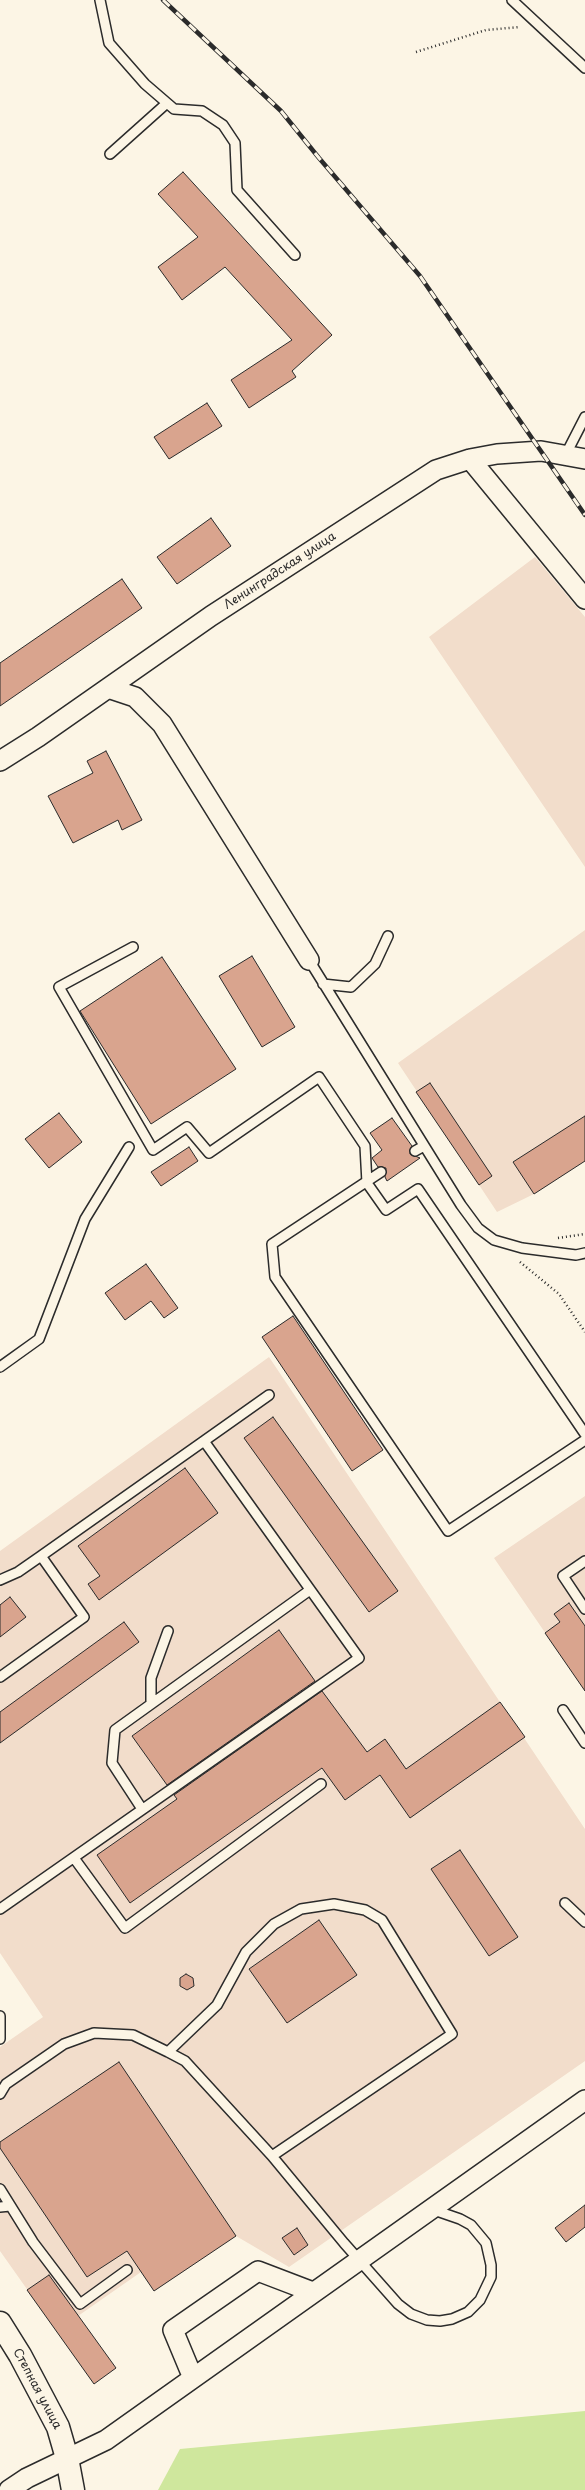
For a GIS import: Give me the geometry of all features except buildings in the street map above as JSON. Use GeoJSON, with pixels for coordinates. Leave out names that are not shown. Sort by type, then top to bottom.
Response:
{"type":"FeatureCollection","features":[{"type":"Feature","properties":{"kind":"street","name":"Ленинградская улица"},"geometry":{"type":"LineString","coordinates":[[3,753],[38,737],[211,616],[436,470],[470,459],[512,453],[541,451],[585,458]]}},
{"type":"Feature","properties":{"kind":"street"},"geometry":{"type":"LineString","coordinates":[[470,459],[585,599]]}},
{"type":"Feature","properties":{"kind":"street"},"geometry":{"type":"LineString","coordinates":[[108,688],[135,697],[162,724],[309,960]]}},
{"type":"Feature","properties":{"kind":"street"},"geometry":{"type":"LineString","coordinates":[[9,2490],[27,2478],[106,2440],[585,2100]]}},
{"type":"Feature","properties":{"kind":"street"},"geometry":{"type":"LineString","coordinates":[[193,2378],[173,2330],[258,2271],[313,2292]]}},
{"type":"Feature","properties":{"kind":"street","name":"Степная улица"},"geometry":{"type":"LineString","coordinates":[[0,2323],[20,2355],[58,2427],[67,2458],[73,2490]]}},
{"type":"Feature","properties":{"kind":"lane"},"geometry":{"type":"LineString","coordinates":[[100,0],[109,42],[145,84],[174,109],[202,111],[223,125],[235,143],[237,190],[295,255]]}},
{"type":"Feature","properties":{"kind":"lane"},"geometry":{"type":"LineString","coordinates":[[512,0],[585,68]]}},
{"type":"Feature","properties":{"kind":"lane"},"geometry":{"type":"LineString","coordinates":[[110,154],[167,103]]}},
{"type":"Feature","properties":{"kind":"lane"},"geometry":{"type":"LineString","coordinates":[[566,454],[585,417]]}},
{"type":"Feature","properties":{"kind":"lane"},"geometry":{"type":"LineString","coordinates":[[323,984],[351,987],[375,964],[388,936]]}},
{"type":"Feature","properties":{"kind":"lane"},"geometry":{"type":"LineString","coordinates":[[133,947],[59,988],[152,1150],[187,1127],[209,1153],[319,1077],[365,1146],[367,1183],[386,1210],[418,1189],[585,1434]]}},
{"type":"Feature","properties":{"kind":"lane"},"geometry":{"type":"LineString","coordinates":[[309,960],[424,1146],[478,1228],[494,1240],[551,1253],[576,1255],[585,1253]]}},
{"type":"Feature","properties":{"kind":"lane"},"geometry":{"type":"LineString","coordinates":[[415,1151],[424,1146]]}},
{"type":"Feature","properties":{"kind":"lane"},"geometry":{"type":"LineString","coordinates":[[0,1367],[39,1339],[84,1219],[129,1147]]}},
{"type":"Feature","properties":{"kind":"lane"},"geometry":{"type":"LineString","coordinates":[[381,1172],[367,1183],[272,1244],[275,1277],[448,1531],[585,1440]]}},
{"type":"Feature","properties":{"kind":"lane"},"geometry":{"type":"LineString","coordinates":[[0,1580],[18,1572],[269,1395]]}},
{"type":"Feature","properties":{"kind":"lane"},"geometry":{"type":"LineString","coordinates":[[0,1909],[359,1658],[204,1441]]}},
{"type":"Feature","properties":{"kind":"lane"},"geometry":{"type":"LineString","coordinates":[[0,1677],[84,1617],[41,1556]]}},
{"type":"Feature","properties":{"kind":"lane"},"geometry":{"type":"LineString","coordinates":[[585,1561],[563,1576],[585,1609]]}},
{"type":"Feature","properties":{"kind":"lane"},"geometry":{"type":"LineString","coordinates":[[142,1809],[112,1763],[115,1730],[310,1590]]}},
{"type":"Feature","properties":{"kind":"lane"},"geometry":{"type":"LineString","coordinates":[[151,1704],[152,1678],[168,1631]]}},
{"type":"Feature","properties":{"kind":"lane"},"geometry":{"type":"LineString","coordinates":[[563,1710],[585,1743]]}},
{"type":"Feature","properties":{"kind":"lane"},"geometry":{"type":"LineString","coordinates":[[74,1858],[125,1928],[321,1784]]}},
{"type":"Feature","properties":{"kind":"lane"},"geometry":{"type":"LineString","coordinates":[[565,1903],[585,1922]]}},
{"type":"Feature","properties":{"kind":"lane"},"geometry":{"type":"LineString","coordinates":[[168,2052],[217,2005],[246,1952],[274,1924],[301,1909],[334,1904],[365,1910],[382,1920],[452,2034],[272,2156]]}},
{"type":"Feature","properties":{"kind":"lane"},"geometry":{"type":"LineString","coordinates":[[0,2016],[0,2039]]}},
{"type":"Feature","properties":{"kind":"lane"},"geometry":{"type":"LineString","coordinates":[[0,2094],[6,2084],[64,2044],[94,2033],[133,2035],[168,2052],[185,2061],[272,2156],[398,2304],[411,2314],[427,2320],[440,2321],[452,2319],[468,2312],[480,2300],[487,2289],[491,2277],[489,2253],[480,2235],[471,2226],[460,2219],[431,2209]]}},
{"type":"Feature","properties":{"kind":"lane"},"geometry":{"type":"LineString","coordinates":[[0,2189],[33,2242],[80,2304],[127,2270]]}},
{"type":"Feature","properties":{"kind":"lane"},"geometry":{"type":"LineString","coordinates":[[0,2207],[10,2206]]}},
{"type":"Feature","properties":{"kind":"path"},"geometry":{"type":"LineString","coordinates":[[416,52],[486,30],[511,26],[542,28]]}},
{"type":"Feature","properties":{"kind":"path"},"geometry":{"type":"LineString","coordinates":[[519,1261],[559,1294],[585,1332]]}},
{"type":"Feature","properties":{"kind":"shaded area"},"geometry":{"type":"Polygon","coordinates":[[[535,557],[585,617],[585,867],[429,637],[535,557]]]}},
{"type":"Feature","properties":{"kind":"shaded area"},"geometry":{"type":"Polygon","coordinates":[[[585,930],[585,1161],[534,1194],[497,1212],[398,1063],[585,930]]]}},
{"type":"Feature","properties":{"kind":"shaded area"},"geometry":{"type":"Polygon","coordinates":[[[269,1357],[585,1829],[585,2061],[289,2267],[236,2236],[154,2291],[141,2272],[78,2316],[94,2384],[0,2251],[0,2047],[43,2017],[0,1953],[0,1551],[269,1357]]]}},
{"type":"Feature","properties":{"kind":"shaded area"},"geometry":{"type":"Polygon","coordinates":[[[585,1496],[585,1691],[494,1558],[585,1496]]]}},
{"type":"Feature","properties":{"kind":"green space"},"geometry":{"type":"Polygon","coordinates":[[[585,2411],[585,2490],[158,2490],[180,2449],[585,2411]]]}},
{"type":"Feature","properties":{"kind":"railway"},"geometry":{"type":"LineString","coordinates":[[163,0],[281,111],[319,158],[420,276],[585,515]]}}]}
